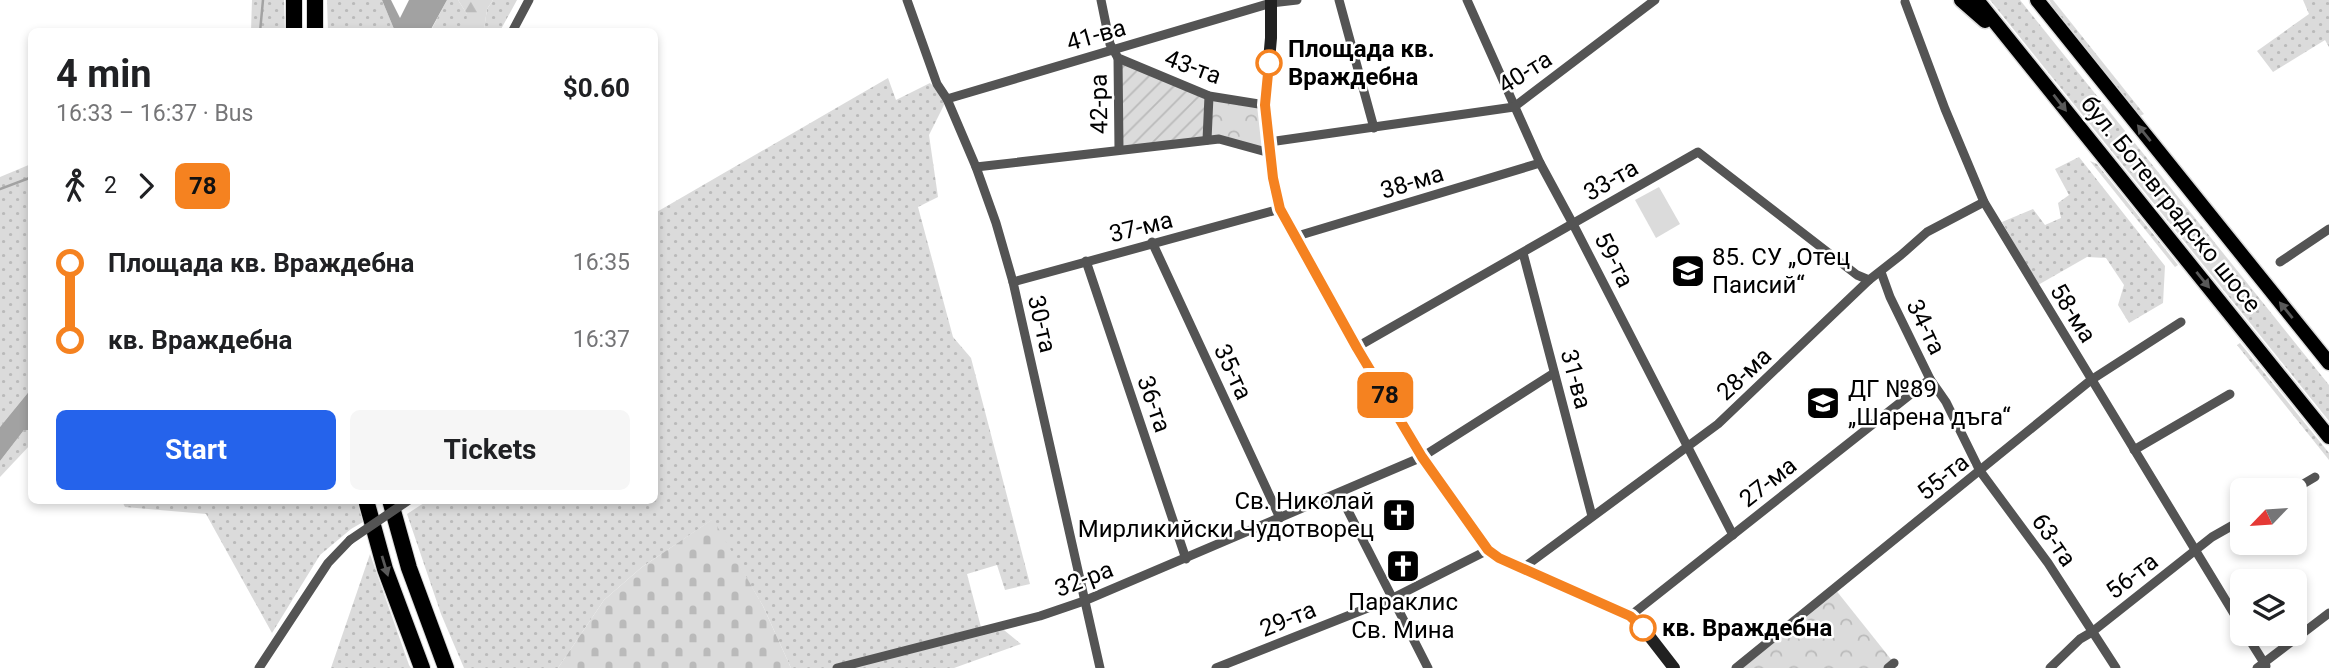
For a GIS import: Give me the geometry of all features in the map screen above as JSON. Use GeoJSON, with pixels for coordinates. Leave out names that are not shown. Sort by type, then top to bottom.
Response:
{"type":"FeatureCollection","features":[{"type":"Feature","properties":{"kind":"highway"},"geometry":{"type":"LineString","coordinates":[[294,0],[294,28]]}},
{"type":"Feature","properties":{"kind":"highway"},"geometry":{"type":"LineString","coordinates":[[315,0],[315,28]]}},
{"type":"Feature","properties":{"kind":"highway"},"geometry":{"type":"LineString","coordinates":[[367,504],[385,569],[422,668]]}},
{"type":"Feature","properties":{"kind":"highway"},"geometry":{"type":"LineString","coordinates":[[391,504],[409,568],[446,668]]}},
{"type":"Feature","properties":{"kind":"main road"},"geometry":{"type":"LineString","coordinates":[[1961,0],[2017,50]]}},
{"type":"Feature","properties":{"kind":"main road","name":"бул. Ботевградско шосе"},"geometry":{"type":"LineString","coordinates":[[1977,0],[2329,437]]}},
{"type":"Feature","properties":{"kind":"main road","name":"бул. Ботевградско шосе"},"geometry":{"type":"LineString","coordinates":[[2037,0],[2329,363]]}},
{"type":"Feature","properties":{"kind":"main road"},"geometry":{"type":"LineString","coordinates":[[2045,0],[2060,27]]}},
{"type":"Feature","properties":{"kind":"street"},"geometry":{"type":"LineString","coordinates":[[514,28],[529,0]]}},
{"type":"Feature","properties":{"kind":"street","name":"30-та"},"geometry":{"type":"LineString","coordinates":[[907,0],[937,84],[947,99],[976,167],[996,223],[1013,282],[1100,668]]}},
{"type":"Feature","properties":{"kind":"street","name":"42-ра"},"geometry":{"type":"LineString","coordinates":[[1101,0],[1115,54],[1119,150]]}},
{"type":"Feature","properties":{"kind":"street","name":"41-ва"},"geometry":{"type":"LineString","coordinates":[[947,99],[1115,54],[1271,1],[1297,0]]}},
{"type":"Feature","properties":{"kind":"street"},"geometry":{"type":"LineString","coordinates":[[1339,0],[1374,128]]}},
{"type":"Feature","properties":{"kind":"street","name":"59-та"},"geometry":{"type":"LineString","coordinates":[[1466,0],[1540,163],[1733,535]]}},
{"type":"Feature","properties":{"kind":"street","name":"40-та"},"geometry":{"type":"LineString","coordinates":[[976,167],[1219,139],[1269,148],[1374,128],[1514,107],[1655,0]]}},
{"type":"Feature","properties":{"kind":"street"},"geometry":{"type":"LineString","coordinates":[[1271,1],[1271,38],[1265,105],[1269,148],[1280,209],[1357,348],[1422,457],[1488,550],[1499,558],[1630,616],[1643,628],[1674,668]]}},
{"type":"Feature","properties":{"kind":"street","name":"58-ма"},"geometry":{"type":"LineString","coordinates":[[1905,2],[1945,109],[1984,202],[2230,608]]}},
{"type":"Feature","properties":{"kind":"street","name":"43-та"},"geometry":{"type":"LineString","coordinates":[[1115,54],[1209,96],[1265,105]]}},
{"type":"Feature","properties":{"kind":"street"},"geometry":{"type":"LineString","coordinates":[[1207,140],[1209,96]]}},
{"type":"Feature","properties":{"kind":"street","name":"33-та"},"geometry":{"type":"LineString","coordinates":[[1357,348],[1698,152],[1857,275],[1869,280]]}},
{"type":"Feature","properties":{"kind":"street","name":"38-ма"},"geometry":{"type":"LineString","coordinates":[[1294,237],[1540,163]]}},
{"type":"Feature","properties":{"kind":"street","name":"28-ма"},"geometry":{"type":"LineString","coordinates":[[1523,568],[1718,425],[1869,280],[1927,232],[1984,202]]}},
{"type":"Feature","properties":{"kind":"street","name":"37-ма"},"geometry":{"type":"LineString","coordinates":[[1013,282],[1280,209]]}},
{"type":"Feature","properties":{"kind":"street"},"geometry":{"type":"LineString","coordinates":[[2280,262],[2329,229]]}},
{"type":"Feature","properties":{"kind":"street","name":"35-та"},"geometry":{"type":"LineString","coordinates":[[1152,242],[1280,518]]}},
{"type":"Feature","properties":{"kind":"street","name":"31-ва"},"geometry":{"type":"LineString","coordinates":[[1523,253],[1592,516]]}},
{"type":"Feature","properties":{"kind":"street","name":"36-та"},"geometry":{"type":"LineString","coordinates":[[1086,261],[1186,559]]}},
{"type":"Feature","properties":{"kind":"street","name":"34-та"},"geometry":{"type":"LineString","coordinates":[[1881,272],[1889,297],[1980,471]]}},
{"type":"Feature","properties":{"kind":"street","name":"55-та"},"geometry":{"type":"LineString","coordinates":[[1736,668],[2091,380],[2180,322]]}},
{"type":"Feature","properties":{"kind":"street","name":"32-ра"},"geometry":{"type":"LineString","coordinates":[[837,668],[1030,618],[1084,601],[1422,457],[1554,373]]}},
{"type":"Feature","properties":{"kind":"street","name":"27-ма"},"geometry":{"type":"LineString","coordinates":[[1630,616],[1930,379]]}},
{"type":"Feature","properties":{"kind":"street"},"geometry":{"type":"LineString","coordinates":[[2134,450],[2231,394]]}},
{"type":"Feature","properties":{"kind":"street","name":"63-та"},"geometry":{"type":"LineString","coordinates":[[1980,471],[2048,563],[2116,668]]}},
{"type":"Feature","properties":{"kind":"street"},"geometry":{"type":"LineString","coordinates":[[2307,482],[2315,477]]}},
{"type":"Feature","properties":{"kind":"street"},"geometry":{"type":"LineString","coordinates":[[1339,493],[1428,668]]}},
{"type":"Feature","properties":{"kind":"street"},"geometry":{"type":"LineString","coordinates":[[259,668],[328,563],[350,540],[403,504]]}},
{"type":"Feature","properties":{"kind":"street","name":"56-та"},"geometry":{"type":"LineString","coordinates":[[2050,668],[2080,639],[2212,537],[2230,527]]}},
{"type":"Feature","properties":{"kind":"street","name":"29-та"},"geometry":{"type":"LineString","coordinates":[[1216,668],[1394,598],[1488,550]]}},
{"type":"Feature","properties":{"kind":"street"},"geometry":{"type":"LineString","coordinates":[[2251,646],[2262,666],[2329,613]]}},
{"type":"Feature","properties":{"kind":"green space"},"geometry":{"type":"Polygon","coordinates":[[[252,0],[284,0],[285,28],[251,28],[252,0]]]}},
{"type":"Feature","properties":{"kind":"green space"},"geometry":{"type":"Polygon","coordinates":[[[327,0],[382,0],[394,28],[328,28],[327,0]]]}},
{"type":"Feature","properties":{"kind":"green space"},"geometry":{"type":"Polygon","coordinates":[[[447,0],[458,0],[467,14],[483,28],[432,28],[447,0]]]}},
{"type":"Feature","properties":{"kind":"green space"},"geometry":{"type":"Polygon","coordinates":[[[458,0],[493,0],[487,9],[484,28],[466,28],[467,14],[458,0]]]}},
{"type":"Feature","properties":{"kind":"green space"},"geometry":{"type":"Polygon","coordinates":[[[493,0],[517,0],[502,28],[484,28],[487,9],[493,0]]]}},
{"type":"Feature","properties":{"kind":"green space"},"geometry":{"type":"Polygon","coordinates":[[[1990,0],[2020,0],[2329,385],[2329,421],[1990,0]]]}},
{"type":"Feature","properties":{"kind":"green space"},"geometry":{"type":"Polygon","coordinates":[[[2049,0],[2053,0],[2144,114],[2140,116],[2049,0]]]}},
{"type":"Feature","properties":{"kind":"green space"},"geometry":{"type":"Polygon","coordinates":[[[2303,0],[2329,0],[2329,47],[2325,40],[2273,72],[2257,51],[2309,14],[2303,0]]]}},
{"type":"Feature","properties":{"kind":"green space"},"geometry":{"type":"Polygon","coordinates":[[[1118,58],[1209,96],[1207,140],[1119,150],[1118,58]]]}},
{"type":"Feature","properties":{"kind":"green space"},"geometry":{"type":"Polygon","coordinates":[[[888,78],[896,100],[930,83],[947,99],[929,135],[938,197],[918,207],[953,337],[971,358],[1030,584],[1005,590],[997,565],[967,574],[982,631],[999,626],[1021,644],[954,668],[791,668],[763,606],[712,520],[642,567],[604,600],[558,668],[464,668],[441,614],[407,514],[422,504],[658,504],[658,211],[888,78]]]}},
{"type":"Feature","properties":{"kind":"green space"},"geometry":{"type":"Polygon","coordinates":[[[1209,96],[1265,105],[1270,153],[1207,140],[1209,96]]]}},
{"type":"Feature","properties":{"kind":"green space"},"geometry":{"type":"Polygon","coordinates":[[[2079,157],[2165,266],[2163,303],[2129,323],[2118,305],[2124,285],[2106,258],[2087,257],[2038,285],[2002,222],[2033,209],[2045,225],[2061,218],[2058,203],[2069,195],[2055,169],[2079,157]]]}},
{"type":"Feature","properties":{"kind":"green space"},"geometry":{"type":"Polygon","coordinates":[[[2090,161],[2097,164],[2178,265],[2175,267],[2090,161]]]}},
{"type":"Feature","properties":{"kind":"green space"},"geometry":{"type":"Polygon","coordinates":[[[28,165],[28,393],[0,427],[0,177],[28,165]]]}},
{"type":"Feature","properties":{"kind":"green space"},"geometry":{"type":"Polygon","coordinates":[[[1659,187],[1680,224],[1656,238],[1635,200],[1659,187]]]}},
{"type":"Feature","properties":{"kind":"green space"},"geometry":{"type":"Polygon","coordinates":[[[2240,343],[2329,453],[2329,460],[2237,345],[2240,343]]]}},
{"type":"Feature","properties":{"kind":"green space"},"geometry":{"type":"Polygon","coordinates":[[[24,430],[28,430],[28,447],[0,477],[0,461],[24,430]]]}},
{"type":"Feature","properties":{"kind":"green space"},"geometry":{"type":"Polygon","coordinates":[[[124,504],[358,504],[363,522],[320,555],[272,633],[206,514],[125,507],[124,504]]]}},
{"type":"Feature","properties":{"kind":"green space"},"geometry":{"type":"Polygon","coordinates":[[[713,519],[763,606],[791,668],[558,668],[604,600],[642,567],[713,519]]]}},
{"type":"Feature","properties":{"kind":"green space"},"geometry":{"type":"Polygon","coordinates":[[[370,554],[409,665],[411,668],[331,668],[370,554]]]}},
{"type":"Feature","properties":{"kind":"green space"},"geometry":{"type":"Polygon","coordinates":[[[1835,589],[1894,663],[1888,668],[1736,668],[1835,589]]]}},
{"type":"Feature","properties":{"kind":"shaded area"},"geometry":{"type":"Polygon","coordinates":[[[382,0],[391,0],[400,18],[409,0],[447,0],[432,28],[394,28],[382,0]]]}},
{"type":"Feature","properties":{"kind":"shaded area"},"geometry":{"type":"Polygon","coordinates":[[[28,393],[28,430],[24,430],[0,461],[0,427],[28,393]]]}},
{"type":"Feature","properties":{"kind":"waterway"},"geometry":{"type":"LineString","coordinates":[[260,28],[263,0]]}},
{"type":"Feature","properties":{"kind":"waterway"},"geometry":{"type":"LineString","coordinates":[[0,189],[28,178]]}},
{"type":"Feature","properties":{"kind":"bus line","name":"78"},"geometry":{"type":"LineString","coordinates":[[1269,63],[1265,105],[1273,178],[1280,209],[1357,348],[1422,457],[1488,550],[1499,558],[1630,616],[1643,628]]}},
{"type":"Feature","properties":{"kind":"place","name":"Площада кв. Враждебна"},"geometry":{"type":"Point","coordinates":[1269,63]}},
{"type":"Feature","properties":{"kind":"place","name":"85. СУ „Отец Паисий“"},"geometry":{"type":"Point","coordinates":[1688,271]}},
{"type":"Feature","properties":{"kind":"place","name":"ДГ №89 „Шарена дъга“"},"geometry":{"type":"Point","coordinates":[1823,403]}},
{"type":"Feature","properties":{"kind":"place","name":"Св. Николай Мирликийски Чудотворец"},"geometry":{"type":"Point","coordinates":[1399,515]}},
{"type":"Feature","properties":{"kind":"place","name":"Параклис Св. Мина"},"geometry":{"type":"Point","coordinates":[1403,566]}},
{"type":"Feature","properties":{"kind":"place","name":"кв. Враждебна"},"geometry":{"type":"Point","coordinates":[1643,628]}}]}
